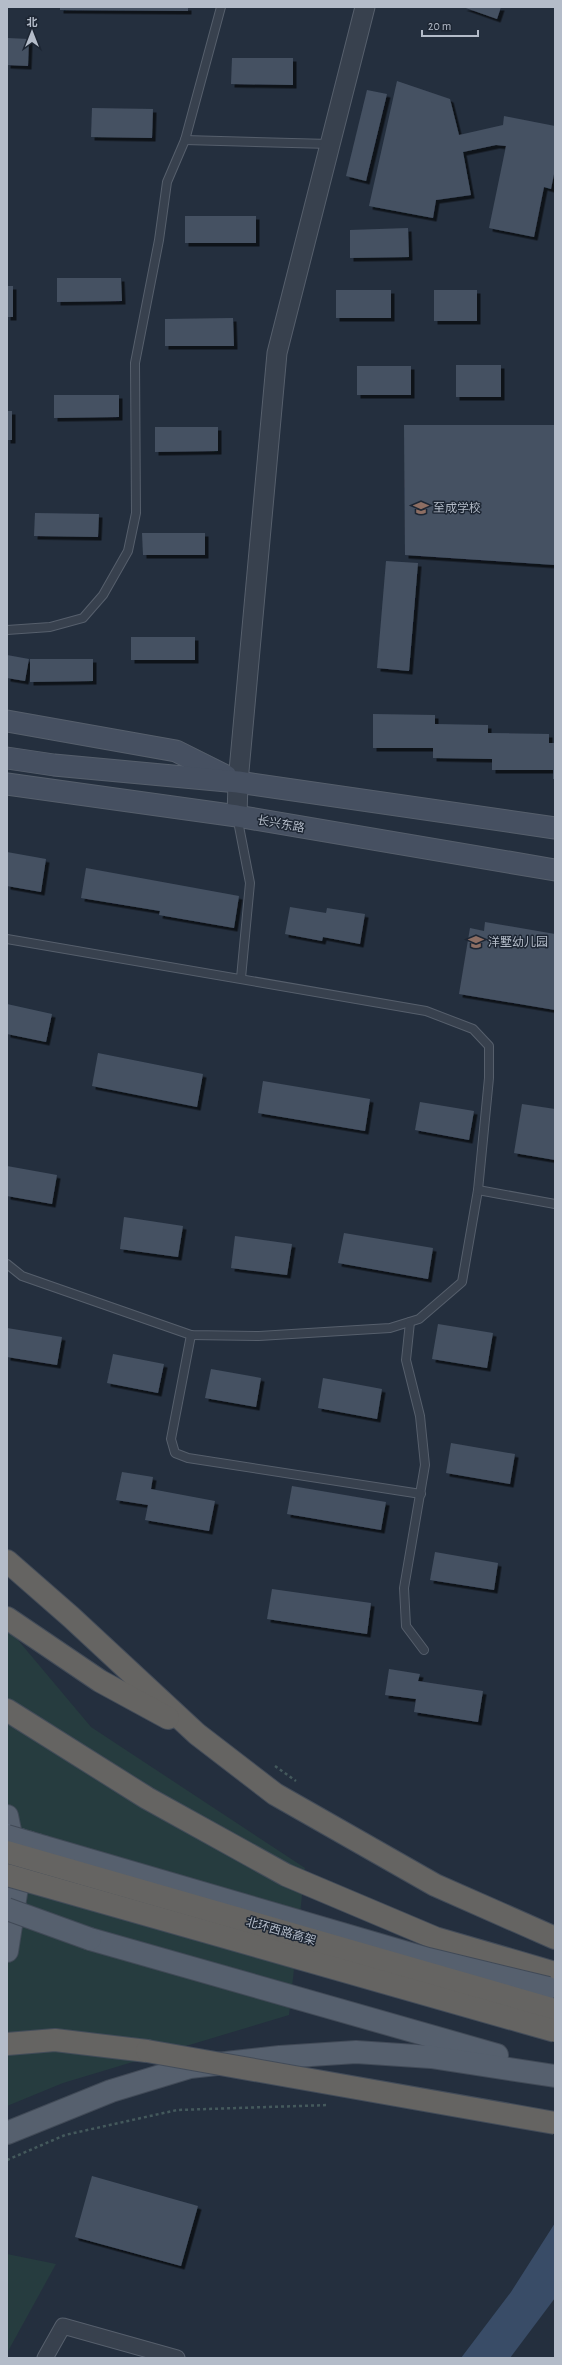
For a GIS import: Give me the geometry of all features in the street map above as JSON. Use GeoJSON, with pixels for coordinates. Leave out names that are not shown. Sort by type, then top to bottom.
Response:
{"type":"FeatureCollection","features":[{"type":"Feature","properties":{"kind":"highway"},"geometry":{"type":"LineString","coordinates":[[7,1561],[71,1617],[197,1734],[275,1794],[435,1885],[555,1938]]}},
{"type":"Feature","properties":{"kind":"highway"},"geometry":{"type":"LineString","coordinates":[[7,1618],[100,1681],[197,1734]]}},
{"type":"Feature","properties":{"kind":"highway"},"geometry":{"type":"LineString","coordinates":[[7,1710],[147,1798],[286,1875],[435,1938],[555,1973]]}},
{"type":"Feature","properties":{"kind":"highway","name":"北环西路高架"},"geometry":{"type":"LineString","coordinates":[[7,1852],[555,2010]]}},
{"type":"Feature","properties":{"kind":"highway","name":"北环西路高架"},"geometry":{"type":"LineString","coordinates":[[7,1875],[555,2031]]}},
{"type":"Feature","properties":{"kind":"highway"},"geometry":{"type":"LineString","coordinates":[[7,2044],[55,2040],[147,2052],[555,2123]]}},
{"type":"Feature","properties":{"kind":"main road"},"geometry":{"type":"LineString","coordinates":[[7,721],[176,751],[238,782]]}},
{"type":"Feature","properties":{"kind":"main road"},"geometry":{"type":"LineString","coordinates":[[7,758],[54,765],[238,782],[555,828]]}},
{"type":"Feature","properties":{"kind":"main road","name":"长兴东路"},"geometry":{"type":"LineString","coordinates":[[7,784],[237,816],[555,870]]}},
{"type":"Feature","properties":{"kind":"main road"},"geometry":{"type":"LineString","coordinates":[[7,1816],[19,1874],[7,1951]]}},
{"type":"Feature","properties":{"kind":"main road"},"geometry":{"type":"LineString","coordinates":[[7,1836],[428,1959],[555,1990]]}},
{"type":"Feature","properties":{"kind":"main road"},"geometry":{"type":"LineString","coordinates":[[7,1909],[90,1939],[555,2072]]}},
{"type":"Feature","properties":{"kind":"main road"},"geometry":{"type":"LineString","coordinates":[[7,2133],[111,2091],[190,2067],[280,2057],[356,2052],[431,2057],[555,2076]]}},
{"type":"Feature","properties":{"kind":"street"},"geometry":{"type":"LineString","coordinates":[[237,816],[238,782],[277,352],[365,7]]}},
{"type":"Feature","properties":{"kind":"street"},"geometry":{"type":"LineString","coordinates":[[45,2358],[63,2326],[177,2358]]}},
{"type":"Feature","properties":{"kind":"lane"},"geometry":{"type":"LineString","coordinates":[[7,630],[50,627],[84,618],[103,595],[128,551],[136,513],[135,363],[159,240],[167,182],[185,140],[221,7]]}},
{"type":"Feature","properties":{"kind":"lane"},"geometry":{"type":"LineString","coordinates":[[185,140],[330,144]]}},
{"type":"Feature","properties":{"kind":"lane"},"geometry":{"type":"LineString","coordinates":[[237,816],[250,883],[240,978]]}},
{"type":"Feature","properties":{"kind":"lane"},"geometry":{"type":"LineString","coordinates":[[7,939],[426,1011],[473,1029],[489,1046],[489,1078],[478,1190],[462,1282],[419,1319],[382,1329],[259,1336],[191,1335],[22,1276],[7,1264]]}},
{"type":"Feature","properties":{"kind":"lane"},"geometry":{"type":"LineString","coordinates":[[478,1190],[555,1204]]}},
{"type":"Feature","properties":{"kind":"lane"},"geometry":{"type":"LineString","coordinates":[[410,1322],[406,1360],[420,1416],[425,1465],[404,1588],[406,1626],[424,1650]]}},
{"type":"Feature","properties":{"kind":"lane"},"geometry":{"type":"LineString","coordinates":[[191,1335],[171,1439],[176,1453],[188,1458],[421,1494]]}},
{"type":"Feature","properties":{"kind":"path"},"geometry":{"type":"LineString","coordinates":[[270,1763],[303,1786]]}},
{"type":"Feature","properties":{"kind":"path"},"geometry":{"type":"LineString","coordinates":[[7,2160],[65,2135],[177,2110],[332,2105]]}},
{"type":"Feature","properties":{"kind":"green space"},"geometry":{"type":"Polygon","coordinates":[[[7,1627],[91,1727],[305,1868],[289,2015],[63,2083],[7,2106],[7,1627]]]}},
{"type":"Feature","properties":{"kind":"green space"},"geometry":{"type":"Polygon","coordinates":[[[7,2254],[56,2264],[7,2353],[7,2254]]]}},
{"type":"Feature","properties":{"kind":"water"},"geometry":{"type":"Polygon","coordinates":[[[555,2223],[555,2298],[510,2358],[461,2358],[511,2292],[555,2223]]]}},
{"type":"Feature","properties":{"kind":"building"},"geometry":{"type":"Polygon","coordinates":[[[60,7],[188,7],[188,11],[60,10],[60,7]]]}},
{"type":"Feature","properties":{"kind":"building"},"geometry":{"type":"Polygon","coordinates":[[[463,7],[501,7],[497,19],[463,7]]]}},
{"type":"Feature","properties":{"kind":"building"},"geometry":{"type":"Polygon","coordinates":[[[7,38],[29,39],[28,66],[7,65],[7,38]]]}},
{"type":"Feature","properties":{"kind":"building"},"geometry":{"type":"Polygon","coordinates":[[[232,58],[293,58],[293,85],[231,84],[232,58]]]}},
{"type":"Feature","properties":{"kind":"building"},"geometry":{"type":"Polygon","coordinates":[[[397,81],[450,99],[459,135],[503,125],[504,116],[555,126],[555,169],[551,189],[544,187],[534,237],[489,228],[506,146],[496,145],[463,152],[471,195],[436,200],[433,218],[369,206],[397,81]]]}},
{"type":"Feature","properties":{"kind":"building"},"geometry":{"type":"Polygon","coordinates":[[[367,90],[387,94],[366,181],[346,176],[367,90]]]}},
{"type":"Feature","properties":{"kind":"building"},"geometry":{"type":"Polygon","coordinates":[[[92,108],[153,109],[152,138],[91,137],[92,108]]]}},
{"type":"Feature","properties":{"kind":"building"},"geometry":{"type":"Polygon","coordinates":[[[185,216],[256,216],[256,243],[185,243],[185,216]]]}},
{"type":"Feature","properties":{"kind":"building"},"geometry":{"type":"Polygon","coordinates":[[[408,228],[409,257],[350,258],[350,230],[408,228]]]}},
{"type":"Feature","properties":{"kind":"building"},"geometry":{"type":"Polygon","coordinates":[[[57,278],[121,278],[122,301],[57,302],[57,278]]]}},
{"type":"Feature","properties":{"kind":"building"},"geometry":{"type":"Polygon","coordinates":[[[7,286],[13,286],[13,317],[7,317],[7,286]]]}},
{"type":"Feature","properties":{"kind":"building"},"geometry":{"type":"Polygon","coordinates":[[[336,290],[391,290],[391,318],[336,318],[336,290]]]}},
{"type":"Feature","properties":{"kind":"building"},"geometry":{"type":"Polygon","coordinates":[[[434,290],[477,290],[477,321],[434,321],[434,290]]]}},
{"type":"Feature","properties":{"kind":"building"},"geometry":{"type":"Polygon","coordinates":[[[233,318],[234,346],[165,346],[165,319],[233,318]]]}},
{"type":"Feature","properties":{"kind":"building"},"geometry":{"type":"Polygon","coordinates":[[[456,365],[501,365],[501,397],[456,397],[456,365]]]}},
{"type":"Feature","properties":{"kind":"building"},"geometry":{"type":"Polygon","coordinates":[[[357,366],[411,366],[411,395],[357,395],[357,366]]]}},
{"type":"Feature","properties":{"kind":"building"},"geometry":{"type":"Polygon","coordinates":[[[54,395],[119,395],[119,417],[54,418],[54,395]]]}},
{"type":"Feature","properties":{"kind":"building"},"geometry":{"type":"Polygon","coordinates":[[[7,411],[12,411],[12,440],[7,440],[7,411]]]}},
{"type":"Feature","properties":{"kind":"building"},"geometry":{"type":"Polygon","coordinates":[[[404,425],[555,425],[555,565],[405,555],[404,425]]]}},
{"type":"Feature","properties":{"kind":"building"},"geometry":{"type":"Polygon","coordinates":[[[155,427],[218,427],[218,451],[155,452],[155,427]]]}},
{"type":"Feature","properties":{"kind":"building"},"geometry":{"type":"Polygon","coordinates":[[[35,513],[99,514],[98,537],[34,536],[35,513]]]}},
{"type":"Feature","properties":{"kind":"building"},"geometry":{"type":"Polygon","coordinates":[[[142,533],[205,533],[205,555],[143,555],[142,533]]]}},
{"type":"Feature","properties":{"kind":"building"},"geometry":{"type":"Polygon","coordinates":[[[386,561],[418,563],[409,671],[377,668],[386,561]]]}},
{"type":"Feature","properties":{"kind":"building"},"geometry":{"type":"Polygon","coordinates":[[[131,637],[195,637],[195,660],[131,660],[131,637]]]}},
{"type":"Feature","properties":{"kind":"building"},"geometry":{"type":"Polygon","coordinates":[[[7,655],[29,659],[25,681],[7,678],[7,655]]]}},
{"type":"Feature","properties":{"kind":"building"},"geometry":{"type":"Polygon","coordinates":[[[30,659],[93,659],[93,681],[30,682],[30,659]]]}},
{"type":"Feature","properties":{"kind":"building"},"geometry":{"type":"Polygon","coordinates":[[[373,714],[435,715],[435,724],[488,725],[488,733],[549,734],[549,743],[555,743],[555,779],[553,779],[553,770],[492,770],[492,759],[433,758],[433,748],[373,748],[373,714]]]}},
{"type":"Feature","properties":{"kind":"building"},"geometry":{"type":"Polygon","coordinates":[[[7,852],[46,859],[41,892],[7,886],[7,852]]]}},
{"type":"Feature","properties":{"kind":"building"},"geometry":{"type":"Polygon","coordinates":[[[86,868],[239,896],[234,928],[159,915],[160,911],[81,898],[86,868]]]}},
{"type":"Feature","properties":{"kind":"building"},"geometry":{"type":"Polygon","coordinates":[[[290,907],[326,913],[327,908],[365,914],[360,944],[323,937],[322,941],[285,934],[290,907]]]}},
{"type":"Feature","properties":{"kind":"building"},"geometry":{"type":"Polygon","coordinates":[[[485,922],[555,934],[555,1010],[459,994],[470,928],[484,931],[485,922]]]}},
{"type":"Feature","properties":{"kind":"building"},"geometry":{"type":"Polygon","coordinates":[[[7,1004],[52,1014],[46,1042],[7,1034],[7,1004]]]}},
{"type":"Feature","properties":{"kind":"building"},"geometry":{"type":"Polygon","coordinates":[[[98,1053],[203,1074],[197,1107],[92,1086],[98,1053]]]}},
{"type":"Feature","properties":{"kind":"building"},"geometry":{"type":"Polygon","coordinates":[[[263,1081],[370,1099],[365,1131],[258,1113],[263,1081]]]}},
{"type":"Feature","properties":{"kind":"building"},"geometry":{"type":"Polygon","coordinates":[[[420,1102],[474,1111],[469,1140],[415,1130],[420,1102]]]}},
{"type":"Feature","properties":{"kind":"building"},"geometry":{"type":"Polygon","coordinates":[[[522,1104],[555,1109],[555,1160],[514,1153],[522,1104]]]}},
{"type":"Feature","properties":{"kind":"building"},"geometry":{"type":"Polygon","coordinates":[[[7,1166],[57,1175],[52,1204],[7,1196],[7,1166]]]}},
{"type":"Feature","properties":{"kind":"building"},"geometry":{"type":"Polygon","coordinates":[[[124,1217],[183,1226],[178,1257],[120,1249],[124,1217]]]}},
{"type":"Feature","properties":{"kind":"building"},"geometry":{"type":"Polygon","coordinates":[[[344,1233],[433,1248],[428,1279],[338,1263],[344,1233]]]}},
{"type":"Feature","properties":{"kind":"building"},"geometry":{"type":"Polygon","coordinates":[[[235,1236],[292,1244],[287,1275],[231,1268],[235,1236]]]}},
{"type":"Feature","properties":{"kind":"building"},"geometry":{"type":"Polygon","coordinates":[[[438,1324],[493,1333],[487,1368],[432,1359],[438,1324]]]}},
{"type":"Feature","properties":{"kind":"building"},"geometry":{"type":"Polygon","coordinates":[[[7,1328],[62,1337],[57,1365],[7,1357],[7,1328]]]}},
{"type":"Feature","properties":{"kind":"building"},"geometry":{"type":"Polygon","coordinates":[[[113,1354],[164,1364],[158,1393],[107,1383],[113,1354]]]}},
{"type":"Feature","properties":{"kind":"building"},"geometry":{"type":"Polygon","coordinates":[[[211,1369],[261,1378],[256,1407],[205,1398],[211,1369]]]}},
{"type":"Feature","properties":{"kind":"building"},"geometry":{"type":"Polygon","coordinates":[[[323,1378],[382,1389],[377,1419],[318,1408],[323,1378]]]}},
{"type":"Feature","properties":{"kind":"building"},"geometry":{"type":"Polygon","coordinates":[[[451,1443],[515,1454],[510,1484],[446,1473],[451,1443]]]}},
{"type":"Feature","properties":{"kind":"building"},"geometry":{"type":"Polygon","coordinates":[[[122,1472],[153,1477],[151,1489],[215,1501],[209,1531],[145,1520],[148,1505],[116,1500],[122,1472]]]}},
{"type":"Feature","properties":{"kind":"building"},"geometry":{"type":"Polygon","coordinates":[[[292,1486],[386,1502],[381,1530],[287,1514],[292,1486]]]}},
{"type":"Feature","properties":{"kind":"building"},"geometry":{"type":"Polygon","coordinates":[[[435,1552],[498,1563],[494,1590],[430,1580],[435,1552]]]}},
{"type":"Feature","properties":{"kind":"building"},"geometry":{"type":"Polygon","coordinates":[[[272,1589],[371,1603],[367,1634],[267,1619],[272,1589]]]}},
{"type":"Feature","properties":{"kind":"building"},"geometry":{"type":"Polygon","coordinates":[[[389,1669],[420,1674],[418,1681],[483,1691],[478,1722],[414,1712],[416,1699],[385,1695],[389,1669]]]}},
{"type":"Feature","properties":{"kind":"building"},"geometry":{"type":"Polygon","coordinates":[[[92,2176],[198,2206],[181,2266],[75,2237],[92,2176]]]}},
{"type":"Feature","properties":{"kind":"railway"},"geometry":{"type":"LineString","coordinates":[[7,1825],[555,1993]]}},
{"type":"Feature","properties":{"kind":"railway"},"geometry":{"type":"LineString","coordinates":[[7,1857],[555,2017]]}},
{"type":"Feature","properties":{"kind":"place","name":"至成学校"},"geometry":{"type":"Point","coordinates":[421,508]}},
{"type":"Feature","properties":{"kind":"place","name":"洋墅幼儿园"},"geometry":{"type":"Point","coordinates":[476,942]}}]}
